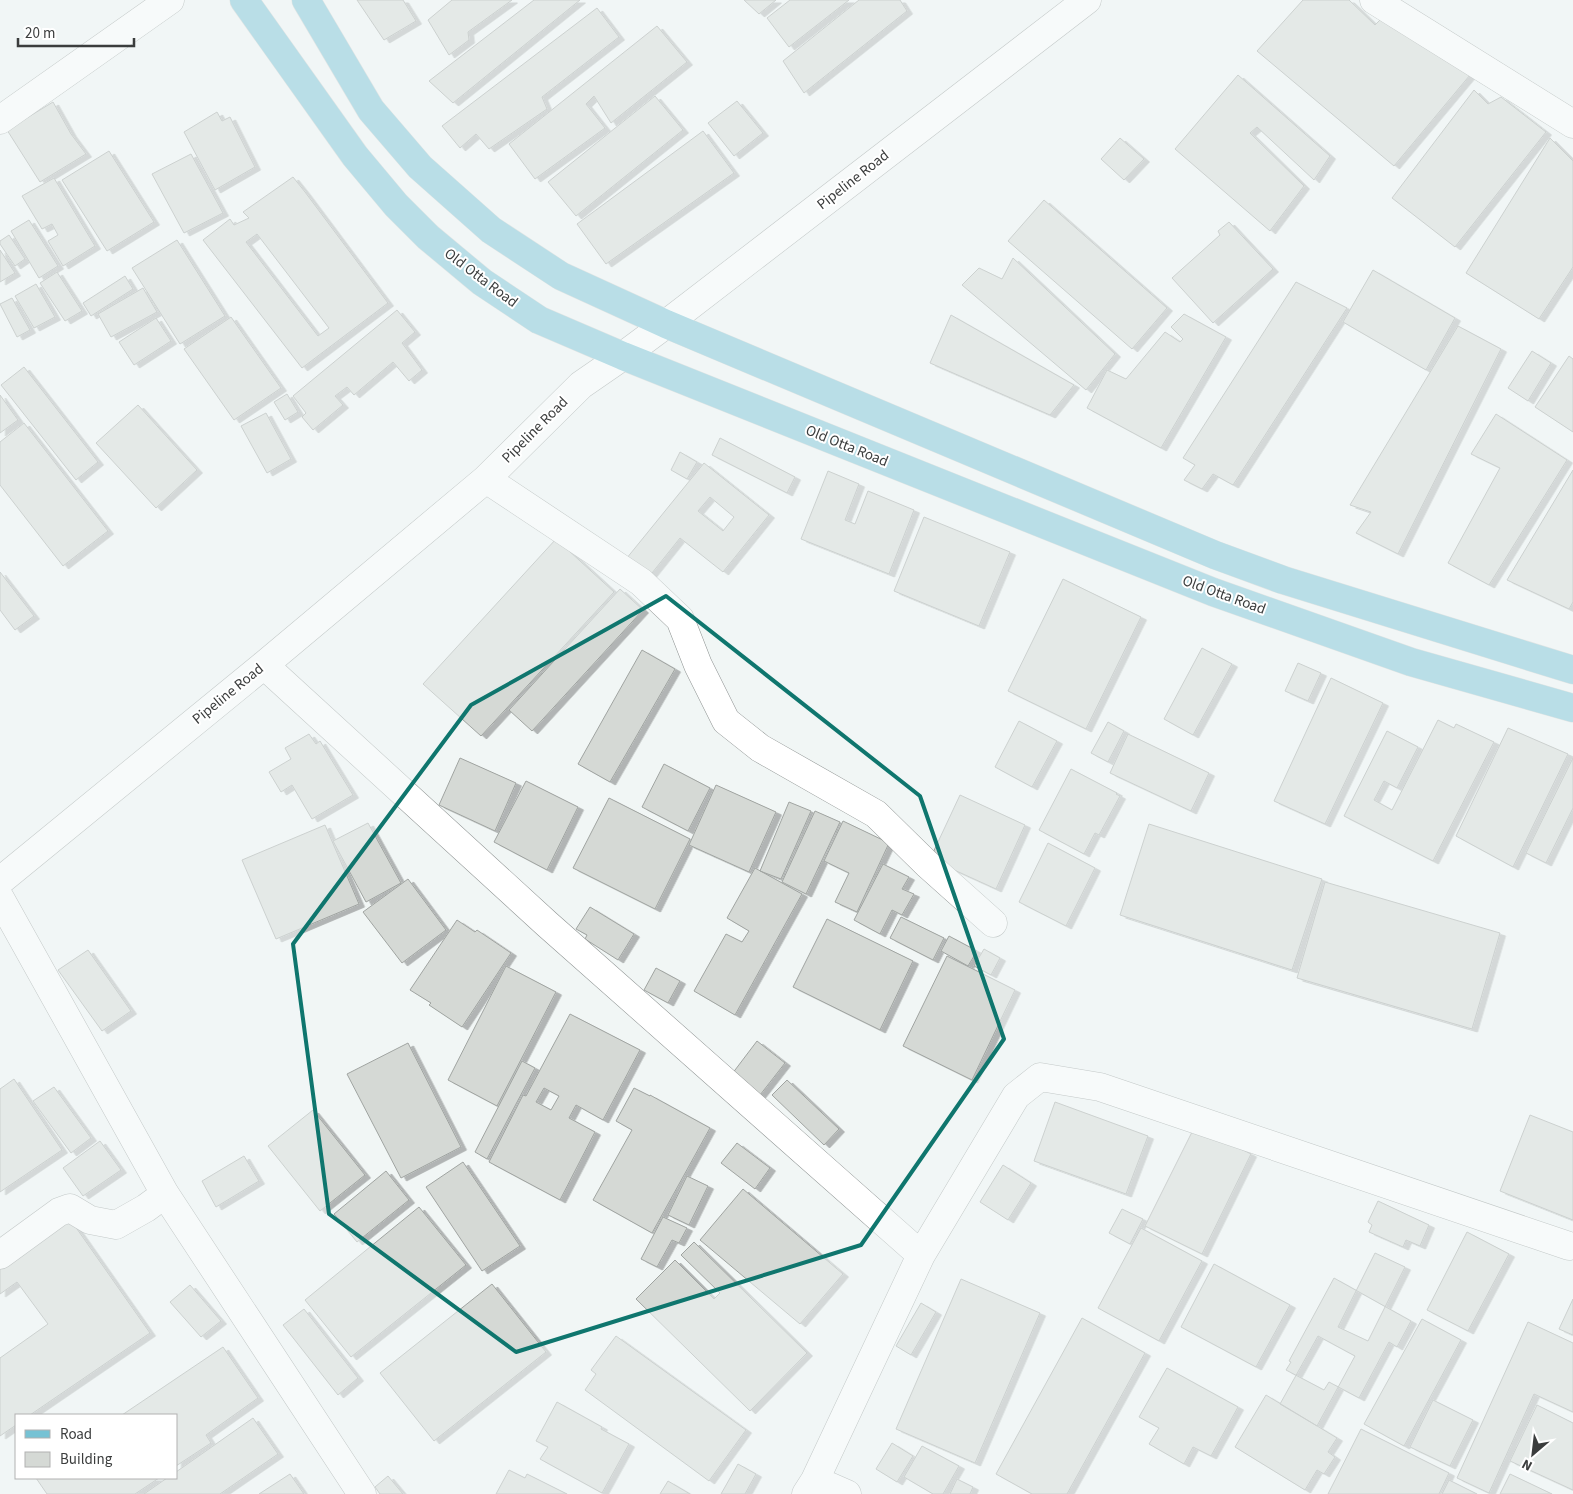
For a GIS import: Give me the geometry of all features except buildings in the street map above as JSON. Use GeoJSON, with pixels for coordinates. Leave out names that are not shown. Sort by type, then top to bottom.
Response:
{"type":"FeatureCollection","features":[{"type":"Feature","properties":{"kind":"main road","name":"Old Otta Road"},"geometry":{"type":"LineString","coordinates":[[244,0],[355,156],[396,205],[428,237],[482,282],[539,320],[623,356],[1213,592],[1410,662],[1573,708]]}},
{"type":"Feature","properties":{"kind":"main road"},"geometry":{"type":"LineString","coordinates":[[306,0],[371,110],[420,167],[491,230],[561,276],[666,324],[1216,555],[1283,580],[1573,670]]}},
{"type":"Feature","properties":{"kind":"street"},"geometry":{"type":"LineString","coordinates":[[0,120],[170,0]]}},
{"type":"Feature","properties":{"kind":"street","name":"Pipeline Road"},"geometry":{"type":"LineString","coordinates":[[0,881],[264,665],[486,479],[581,385],[666,324],[1087,0]]}},
{"type":"Feature","properties":{"kind":"street"},"geometry":{"type":"LineString","coordinates":[[1374,0],[1573,124]]}},
{"type":"Feature","properties":{"kind":"street"},"geometry":{"type":"LineString","coordinates":[[486,479],[641,582],[680,619],[698,666],[726,721],[760,748],[876,814],[927,864],[993,923]]}},
{"type":"Feature","properties":{"kind":"street"},"geometry":{"type":"LineString","coordinates":[[264,665],[554,931],[921,1255]]}},
{"type":"Feature","properties":{"kind":"street"},"geometry":{"type":"LineString","coordinates":[[0,898],[165,1194],[362,1494]]}},
{"type":"Feature","properties":{"kind":"street"},"geometry":{"type":"LineString","coordinates":[[847,1494],[810,1487],[921,1255],[1016,1096],[1040,1077],[1100,1087],[1568,1246]]}},
{"type":"Feature","properties":{"kind":"street"},"geometry":{"type":"LineString","coordinates":[[0,1255],[59,1212],[70,1208],[90,1220],[116,1225],[146,1208],[165,1194]]}},
{"type":"Feature","properties":{"kind":"highlighted area"},"geometry":{"type":"Polygon","coordinates":[[[666,596],[920,796],[1004,1039],[861,1245],[516,1352],[329,1214],[293,944],[471,705],[666,596]]]}}]}
